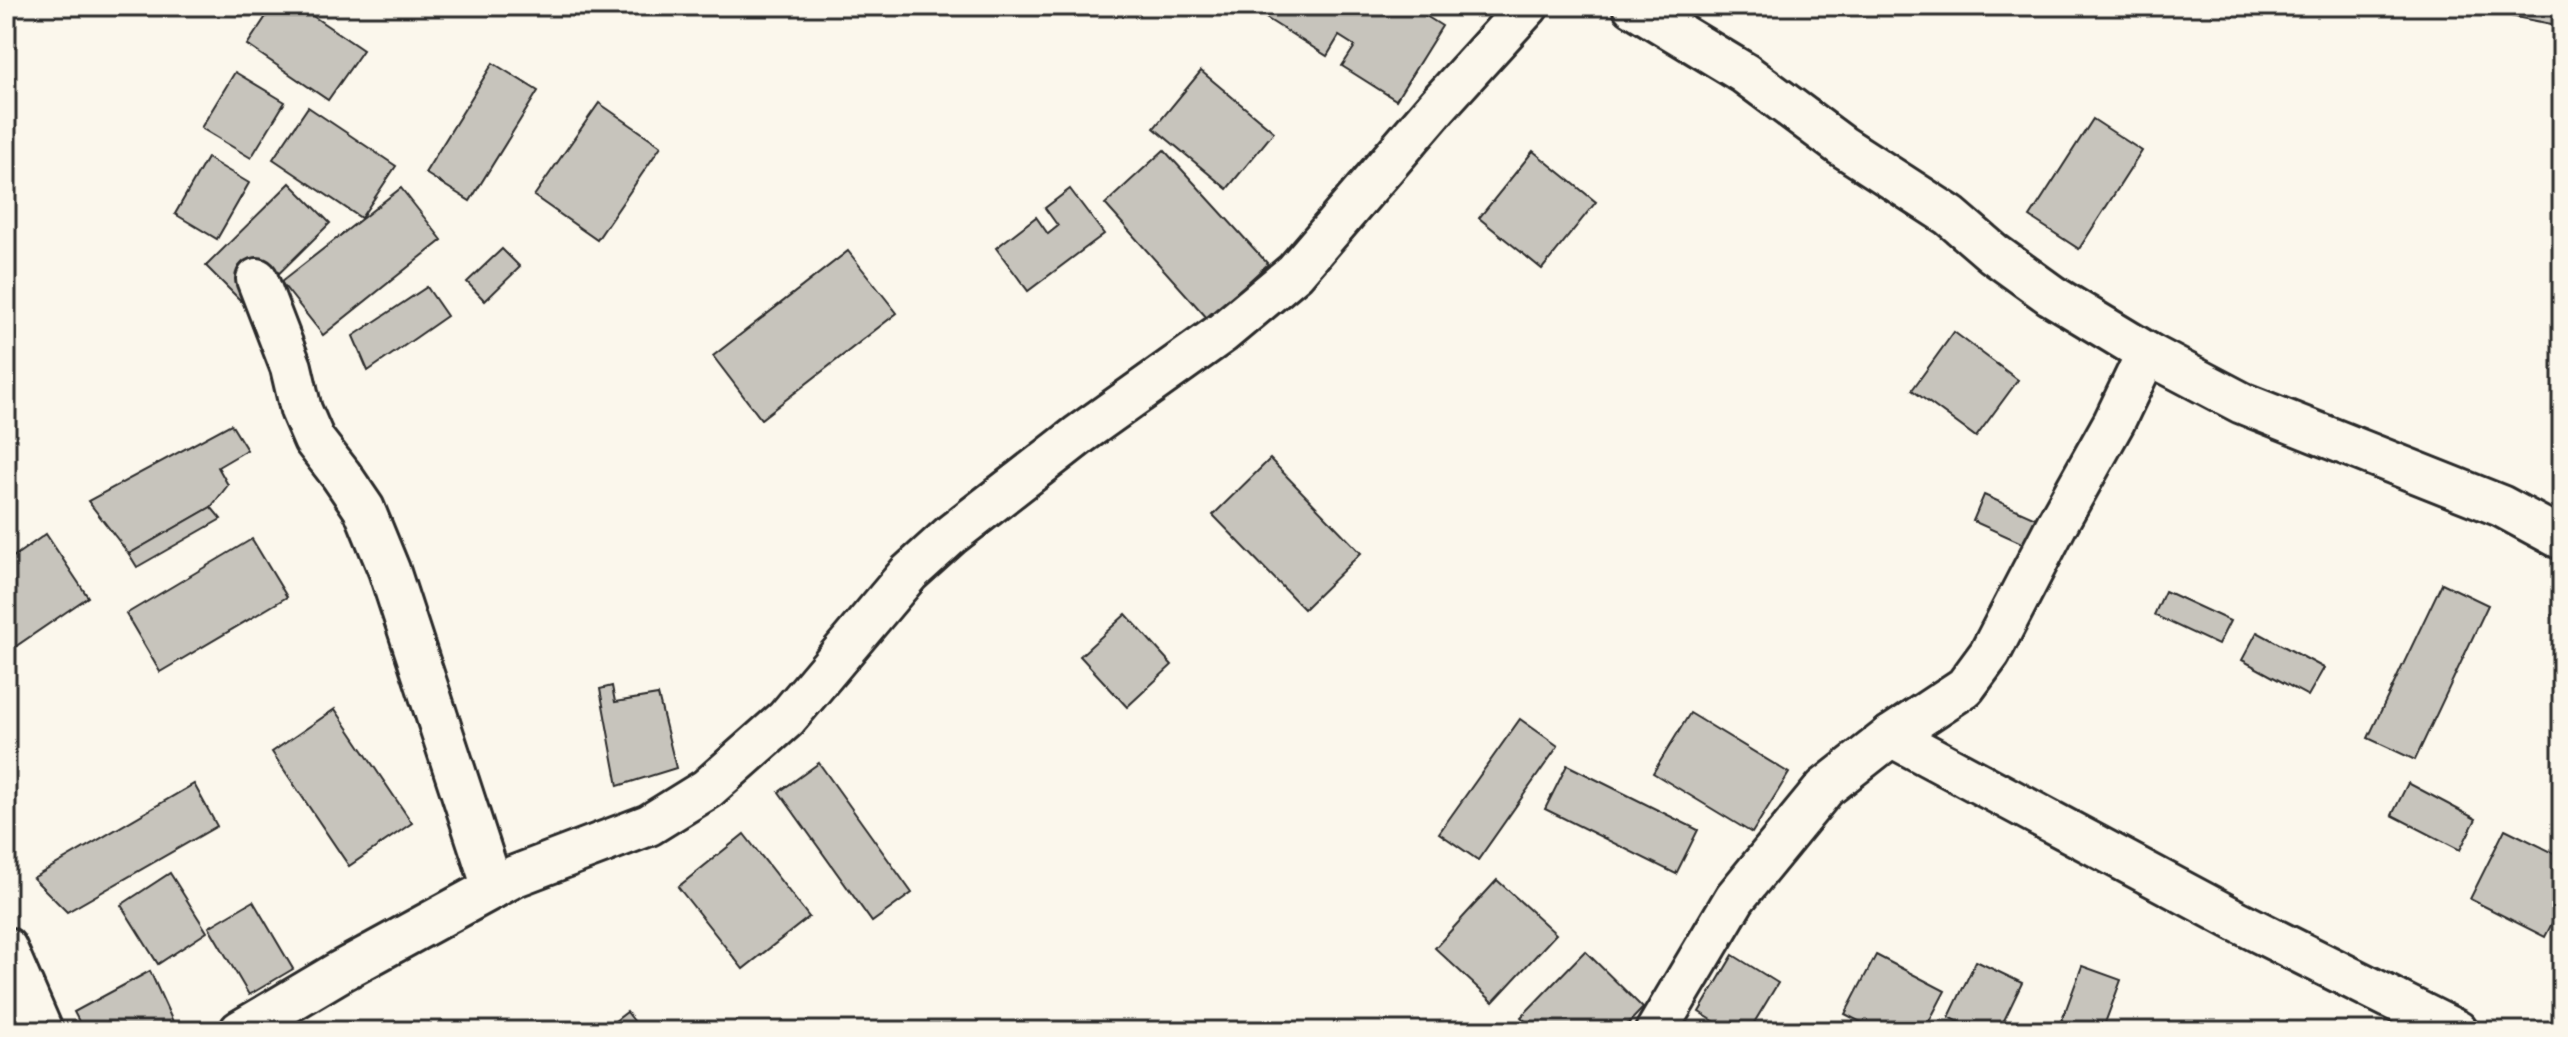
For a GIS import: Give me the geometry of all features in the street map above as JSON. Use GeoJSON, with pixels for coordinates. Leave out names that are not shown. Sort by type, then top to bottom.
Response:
{"type":"FeatureCollection","features":[{"type":"Feature","properties":{"kind":"street"},"geometry":{"type":"LineString","coordinates":[[240,1031],[341,971],[515,876],[649,825],[707,789],[786,719],[909,573],[952,534],[1079,435],[1222,333],[1295,272],[1438,105],[1528,6]]}},
{"type":"Feature","properties":{"kind":"street"},"geometry":{"type":"LineString","coordinates":[[1633,6],[1744,73],[1842,146],[1950,216],[1993,253],[2051,295],[2147,353],[2242,403],[2501,506],[2562,539]]}},
{"type":"Feature","properties":{"kind":"street"},"geometry":{"type":"LineString","coordinates":[[257,279],[291,367],[301,410],[314,440],[364,509],[389,570],[493,888]]}},
{"type":"Feature","properties":{"kind":"street"},"geometry":{"type":"LineString","coordinates":[[1656,1031],[1735,898],[1825,788],[1891,736],[1965,687],[1990,653],[2114,422],[2147,353]]}},
{"type":"Feature","properties":{"kind":"street"},"geometry":{"type":"LineString","coordinates":[[1891,736],[2237,921],[2457,1031]]}},
{"type":"Feature","properties":{"kind":"street"},"geometry":{"type":"LineString","coordinates":[[6,948],[42,1031]]}},
{"type":"Feature","properties":{"kind":"building"},"geometry":{"type":"Polygon","coordinates":[[[273,6],[298,6],[363,50],[328,100],[247,45],[273,6]]]}},
{"type":"Feature","properties":{"kind":"building"},"geometry":{"type":"Polygon","coordinates":[[[1274,6],[1410,6],[1442,26],[1396,100],[1342,66],[1355,46],[1339,36],[1327,56],[1266,18],[1274,6]]]}},
{"type":"Feature","properties":{"kind":"building"},"geometry":{"type":"Polygon","coordinates":[[[2464,6],[2562,6],[2562,26],[2464,7],[2464,6]]]}},
{"type":"Feature","properties":{"kind":"building"},"geometry":{"type":"Polygon","coordinates":[[[493,63],[538,91],[470,201],[425,173],[493,63]]]}},
{"type":"Feature","properties":{"kind":"building"},"geometry":{"type":"Polygon","coordinates":[[[1201,71],[1274,132],[1227,189],[1154,128],[1201,71]]]}},
{"type":"Feature","properties":{"kind":"building"},"geometry":{"type":"Polygon","coordinates":[[[235,72],[285,102],[251,158],[201,128],[235,72]]]}},
{"type":"Feature","properties":{"kind":"building"},"geometry":{"type":"Polygon","coordinates":[[[599,103],[661,146],[597,240],[534,196],[599,103]]]}},
{"type":"Feature","properties":{"kind":"building"},"geometry":{"type":"Polygon","coordinates":[[[308,107],[396,166],[361,218],[273,159],[308,107]]]}},
{"type":"Feature","properties":{"kind":"building"},"geometry":{"type":"Polygon","coordinates":[[[2093,119],[2142,151],[2079,249],[2030,217],[2093,119]]]}},
{"type":"Feature","properties":{"kind":"building"},"geometry":{"type":"Polygon","coordinates":[[[1164,150],[1268,264],[1208,319],[1105,204],[1164,150]]]}},
{"type":"Feature","properties":{"kind":"building"},"geometry":{"type":"Polygon","coordinates":[[[1533,151],[1596,202],[1542,269],[1479,218],[1533,151]]]}},
{"type":"Feature","properties":{"kind":"building"},"geometry":{"type":"Polygon","coordinates":[[[207,158],[249,183],[217,239],[175,214],[207,158]]]}},
{"type":"Feature","properties":{"kind":"building"},"geometry":{"type":"Polygon","coordinates":[[[290,183],[330,223],[246,306],[206,266],[290,183]]]}},
{"type":"Feature","properties":{"kind":"building"},"geometry":{"type":"Polygon","coordinates":[[[401,188],[442,240],[323,335],[281,282],[401,188]]]}},
{"type":"Feature","properties":{"kind":"building"},"geometry":{"type":"Polygon","coordinates":[[[1070,189],[1104,234],[1028,291],[996,248],[1036,217],[1048,234],[1058,226],[1045,208],[1070,189]]]}},
{"type":"Feature","properties":{"kind":"building"},"geometry":{"type":"Polygon","coordinates":[[[502,249],[520,267],[485,301],[467,282],[502,249]]]}},
{"type":"Feature","properties":{"kind":"building"},"geometry":{"type":"Polygon","coordinates":[[[848,251],[897,313],[761,419],[713,356],[848,251]]]}},
{"type":"Feature","properties":{"kind":"building"},"geometry":{"type":"Polygon","coordinates":[[[427,287],[447,316],[368,371],[353,336],[427,287]]]}},
{"type":"Feature","properties":{"kind":"building"},"geometry":{"type":"Polygon","coordinates":[[[1954,332],[2018,380],[1976,437],[1912,390],[1954,332]]]}},
{"type":"Feature","properties":{"kind":"building"},"geometry":{"type":"Polygon","coordinates":[[[231,424],[247,450],[218,467],[228,485],[211,507],[129,554],[88,501],[231,424]]]}},
{"type":"Feature","properties":{"kind":"building"},"geometry":{"type":"Polygon","coordinates":[[[1270,459],[1361,553],[1304,609],[1213,515],[1270,459]]]}},
{"type":"Feature","properties":{"kind":"building"},"geometry":{"type":"Polygon","coordinates":[[[1984,495],[2049,524],[2037,550],[1973,521],[1984,495]]]}},
{"type":"Feature","properties":{"kind":"building"},"geometry":{"type":"Polygon","coordinates":[[[211,507],[221,519],[137,567],[129,554],[211,507]]]}},
{"type":"Feature","properties":{"kind":"building"},"geometry":{"type":"Polygon","coordinates":[[[46,534],[88,597],[6,653],[6,562],[46,534]]]}},
{"type":"Feature","properties":{"kind":"building"},"geometry":{"type":"Polygon","coordinates":[[[252,539],[287,597],[160,672],[126,614],[252,539]]]}},
{"type":"Feature","properties":{"kind":"building"},"geometry":{"type":"Polygon","coordinates":[[[2442,583],[2488,605],[2415,760],[2368,738],[2442,583]]]}},
{"type":"Feature","properties":{"kind":"building"},"geometry":{"type":"Polygon","coordinates":[[[2165,591],[2230,621],[2218,645],[2154,615],[2165,591]]]}},
{"type":"Feature","properties":{"kind":"building"},"geometry":{"type":"Polygon","coordinates":[[[1126,614],[1172,665],[1127,707],[1080,656],[1126,614]]]}},
{"type":"Feature","properties":{"kind":"building"},"geometry":{"type":"Polygon","coordinates":[[[2257,632],[2324,668],[2308,696],[2242,660],[2257,632]]]}},
{"type":"Feature","properties":{"kind":"building"},"geometry":{"type":"Polygon","coordinates":[[[612,686],[615,702],[658,695],[676,768],[618,786],[600,689],[612,686]]]}},
{"type":"Feature","properties":{"kind":"building"},"geometry":{"type":"Polygon","coordinates":[[[335,709],[412,823],[349,866],[272,752],[335,709]]]}},
{"type":"Feature","properties":{"kind":"building"},"geometry":{"type":"Polygon","coordinates":[[[1690,713],[1789,773],[1752,833],[1653,773],[1690,713]]]}},
{"type":"Feature","properties":{"kind":"building"},"geometry":{"type":"Polygon","coordinates":[[[1520,719],[1558,746],[1478,860],[1439,833],[1520,719]]]}},
{"type":"Feature","properties":{"kind":"building"},"geometry":{"type":"Polygon","coordinates":[[[819,763],[912,893],[872,922],[779,792],[819,763]]]}},
{"type":"Feature","properties":{"kind":"building"},"geometry":{"type":"Polygon","coordinates":[[[1567,765],[1698,830],[1676,874],[1545,809],[1567,765]]]}},
{"type":"Feature","properties":{"kind":"building"},"geometry":{"type":"Polygon","coordinates":[[[2408,783],[2476,819],[2460,850],[2392,815],[2408,783]]]}},
{"type":"Feature","properties":{"kind":"building"},"geometry":{"type":"Polygon","coordinates":[[[194,784],[217,826],[67,912],[33,878],[194,784]]]}},
{"type":"Feature","properties":{"kind":"building"},"geometry":{"type":"Polygon","coordinates":[[[2505,829],[2562,857],[2562,904],[2545,937],[2470,899],[2505,829]]]}},
{"type":"Feature","properties":{"kind":"building"},"geometry":{"type":"Polygon","coordinates":[[[744,834],[809,917],[743,969],[678,887],[744,834]]]}},
{"type":"Feature","properties":{"kind":"building"},"geometry":{"type":"Polygon","coordinates":[[[170,873],[207,932],[158,964],[121,905],[170,873]]]}},
{"type":"Feature","properties":{"kind":"building"},"geometry":{"type":"Polygon","coordinates":[[[1497,880],[1556,934],[1493,1002],[1435,948],[1497,880]]]}},
{"type":"Feature","properties":{"kind":"building"},"geometry":{"type":"Polygon","coordinates":[[[253,901],[293,969],[249,995],[209,927],[253,901]]]}},
{"type":"Feature","properties":{"kind":"building"},"geometry":{"type":"Polygon","coordinates":[[[1585,951],[1643,1008],[1621,1031],[1536,1031],[1521,1017],[1585,951]]]}},
{"type":"Feature","properties":{"kind":"building"},"geometry":{"type":"Polygon","coordinates":[[[1733,955],[1778,983],[1749,1031],[1730,1031],[1699,1012],[1733,955]]]}},
{"type":"Feature","properties":{"kind":"building"},"geometry":{"type":"Polygon","coordinates":[[[1876,955],[1945,991],[1924,1031],[1878,1031],[1845,1014],[1876,955]]]}},
{"type":"Feature","properties":{"kind":"building"},"geometry":{"type":"Polygon","coordinates":[[[1976,961],[2022,983],[1999,1031],[1977,1031],[1949,1017],[1976,961]]]}},
{"type":"Feature","properties":{"kind":"building"},"geometry":{"type":"Polygon","coordinates":[[[2082,966],[2121,980],[2102,1031],[2058,1031],[2082,966]]]}},
{"type":"Feature","properties":{"kind":"building"},"geometry":{"type":"Polygon","coordinates":[[[150,971],[174,1024],[160,1031],[84,1031],[74,1012],[150,971]]]}},
{"type":"Feature","properties":{"kind":"building"},"geometry":{"type":"Polygon","coordinates":[[[627,1012],[642,1031],[602,1031],[627,1012]]]}}]}
